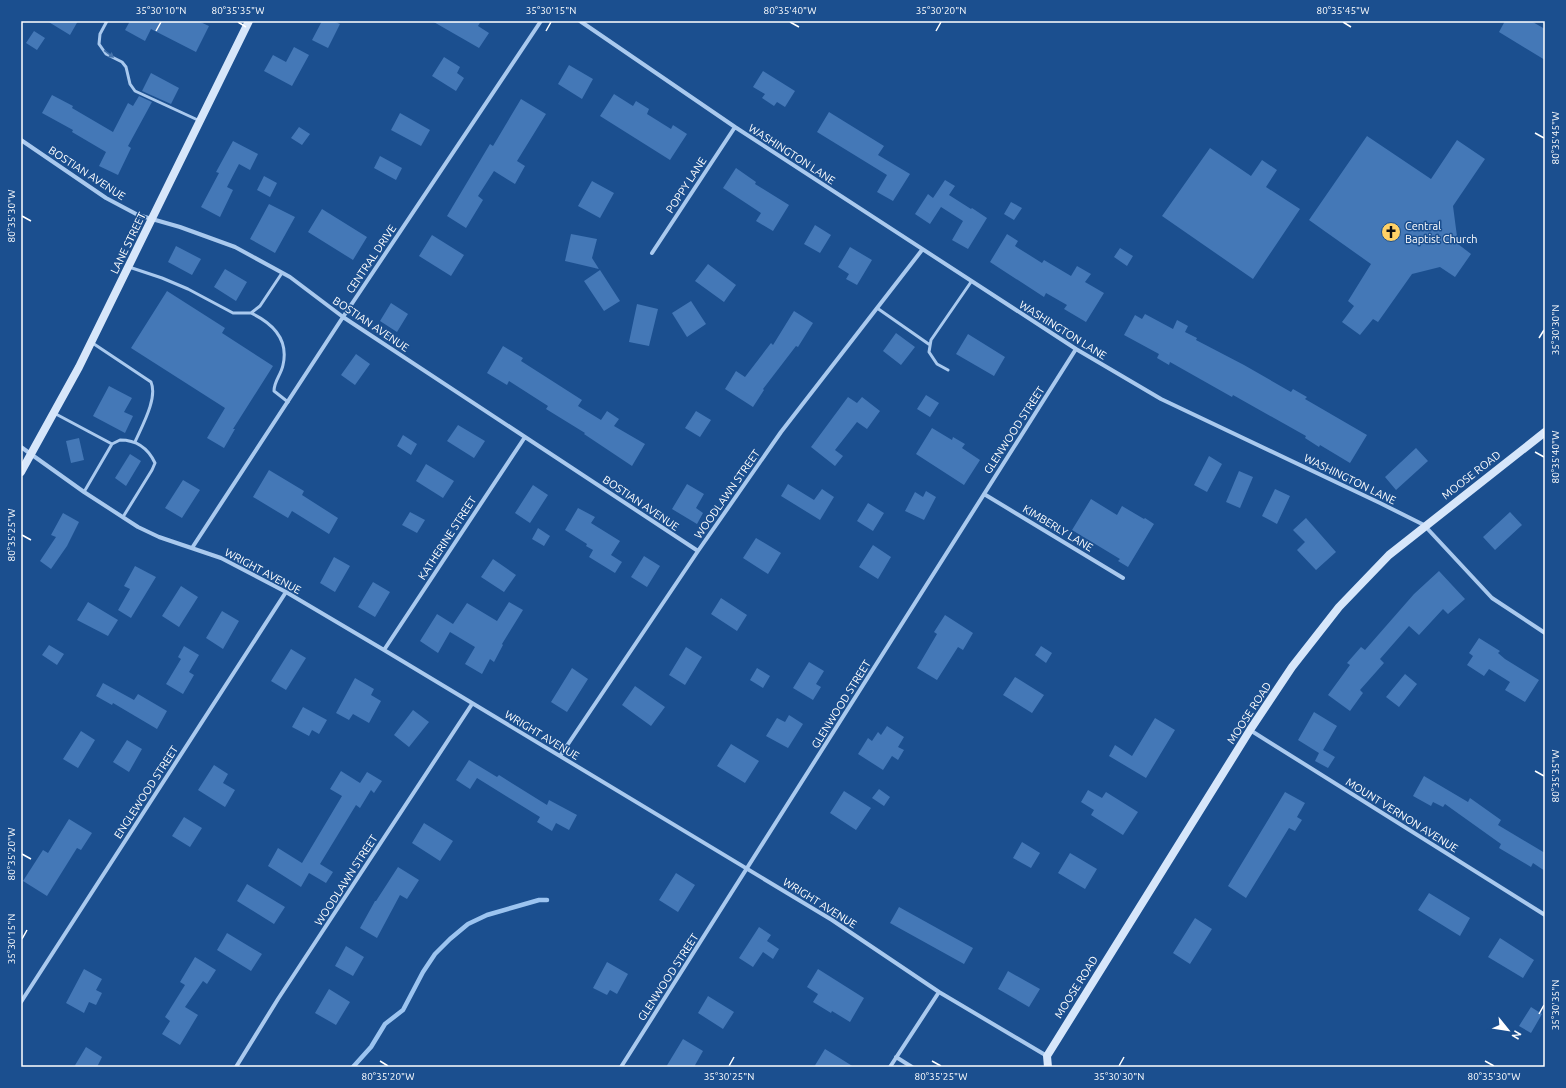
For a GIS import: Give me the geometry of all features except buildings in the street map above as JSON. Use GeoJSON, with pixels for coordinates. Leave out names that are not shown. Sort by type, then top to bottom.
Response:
{"type":"FeatureCollection","features":[{"type":"Feature","properties":{"kind":"street","name":"LANE STREET"},"geometry":{"type":"LineString","coordinates":[[21,472],[54,413],[129,267],[248,21]]}},
{"type":"Feature","properties":{"kind":"street","name":"CENTRAL DRIVE"},"geometry":{"type":"LineString","coordinates":[[192,548],[541,21]]}},
{"type":"Feature","properties":{"kind":"street","name":"WASHINGTON LANE"},"geometry":{"type":"LineString","coordinates":[[580,21],[734,127],[1076,350],[1161,399],[1424,525],[1492,598],[1545,633]]}},
{"type":"Feature","properties":{"kind":"street","name":"POPPY LANE"},"geometry":{"type":"LineString","coordinates":[[652,253],[734,127]]}},
{"type":"Feature","properties":{"kind":"street","name":"BOSTIAN AVENUE"},"geometry":{"type":"LineString","coordinates":[[21,140],[106,198],[138,215],[180,227],[235,247],[290,277],[343,318],[698,551]]}},
{"type":"Feature","properties":{"kind":"street","name":"WOODLAWN STREET"},"geometry":{"type":"LineString","coordinates":[[560,756],[698,551],[781,432],[922,250]]}},
{"type":"Feature","properties":{"kind":"street","name":"GLENWOOD STREET"},"geometry":{"type":"LineString","coordinates":[[621,1067],[1076,350]]}},
{"type":"Feature","properties":{"kind":"street","name":"MOOSE ROAD"},"geometry":{"type":"LineString","coordinates":[[1047,1056],[1250,730],[1292,667],[1339,607],[1389,555],[1424,525],[1545,432]]}},
{"type":"Feature","properties":{"kind":"street","name":"KATHERINE STREET"},"geometry":{"type":"LineString","coordinates":[[384,650],[525,437]]}},
{"type":"Feature","properties":{"kind":"street","name":"WRIGHT AVENUE"},"geometry":{"type":"LineString","coordinates":[[21,447],[84,492],[138,527],[159,537],[221,558],[286,592],[384,650],[832,920],[939,992],[1047,1056]]}},
{"type":"Feature","properties":{"kind":"street","name":"KIMBERLY LANE"},"geometry":{"type":"LineString","coordinates":[[984,494],[1123,578]]}},
{"type":"Feature","properties":{"kind":"street","name":"ENGLEWOOD STREET"},"geometry":{"type":"LineString","coordinates":[[21,1002],[286,592]]}},
{"type":"Feature","properties":{"kind":"street","name":"WOODLAWN STREET"},"geometry":{"type":"LineString","coordinates":[[236,1067],[278,999],[472,704]]}},
{"type":"Feature","properties":{"kind":"street","name":"MOUNT VERNON AVENUE"},"geometry":{"type":"LineString","coordinates":[[1250,730],[1545,915]]}},
{"type":"Feature","properties":{"kind":"street"},"geometry":{"type":"LineString","coordinates":[[890,1067],[939,992]]}},
{"type":"Feature","properties":{"kind":"street"},"geometry":{"type":"LineString","coordinates":[[1047,1056],[1048,1067]]}},
{"type":"Feature","properties":{"kind":"street"},"geometry":{"type":"LineString","coordinates":[[896,1057],[912,1067]]}},
{"type":"Feature","properties":{"kind":"lane"},"geometry":{"type":"LineString","coordinates":[[107,21],[100,34],[99,44],[106,54],[122,62],[126,67],[130,84],[135,90],[200,121]]}},
{"type":"Feature","properties":{"kind":"lane"},"geometry":{"type":"LineString","coordinates":[[129,267],[162,278],[188,289],[233,313],[251,313],[265,320],[277,331],[285,352],[283,365],[274,384],[274,392],[288,402]]}},
{"type":"Feature","properties":{"kind":"lane"},"geometry":{"type":"LineString","coordinates":[[251,313],[260,306],[282,273]]}},
{"type":"Feature","properties":{"kind":"lane"},"geometry":{"type":"LineString","coordinates":[[948,370],[937,364],[929,352],[931,340],[971,282]]}},
{"type":"Feature","properties":{"kind":"lane"},"geometry":{"type":"LineString","coordinates":[[878,308],[930,345]]}},
{"type":"Feature","properties":{"kind":"lane"},"geometry":{"type":"LineString","coordinates":[[91,342],[151,382],[154,389],[152,400],[135,442]]}},
{"type":"Feature","properties":{"kind":"lane"},"geometry":{"type":"LineString","coordinates":[[54,413],[112,444]]}},
{"type":"Feature","properties":{"kind":"lane"},"geometry":{"type":"LineString","coordinates":[[84,492],[112,444],[120,440],[135,442],[150,453],[155,463],[123,517]]}},
{"type":"Feature","properties":{"kind":"waterway"},"geometry":{"type":"LineString","coordinates":[[353,1067],[371,1047],[385,1024],[403,1010],[423,972],[435,954],[450,939],[468,924],[487,915],[539,900],[547,900]]}},
{"type":"Feature","properties":{"kind":"place","name":"Central Baptist Church"},"geometry":{"type":"Point","coordinates":[1391,232]}}]}
